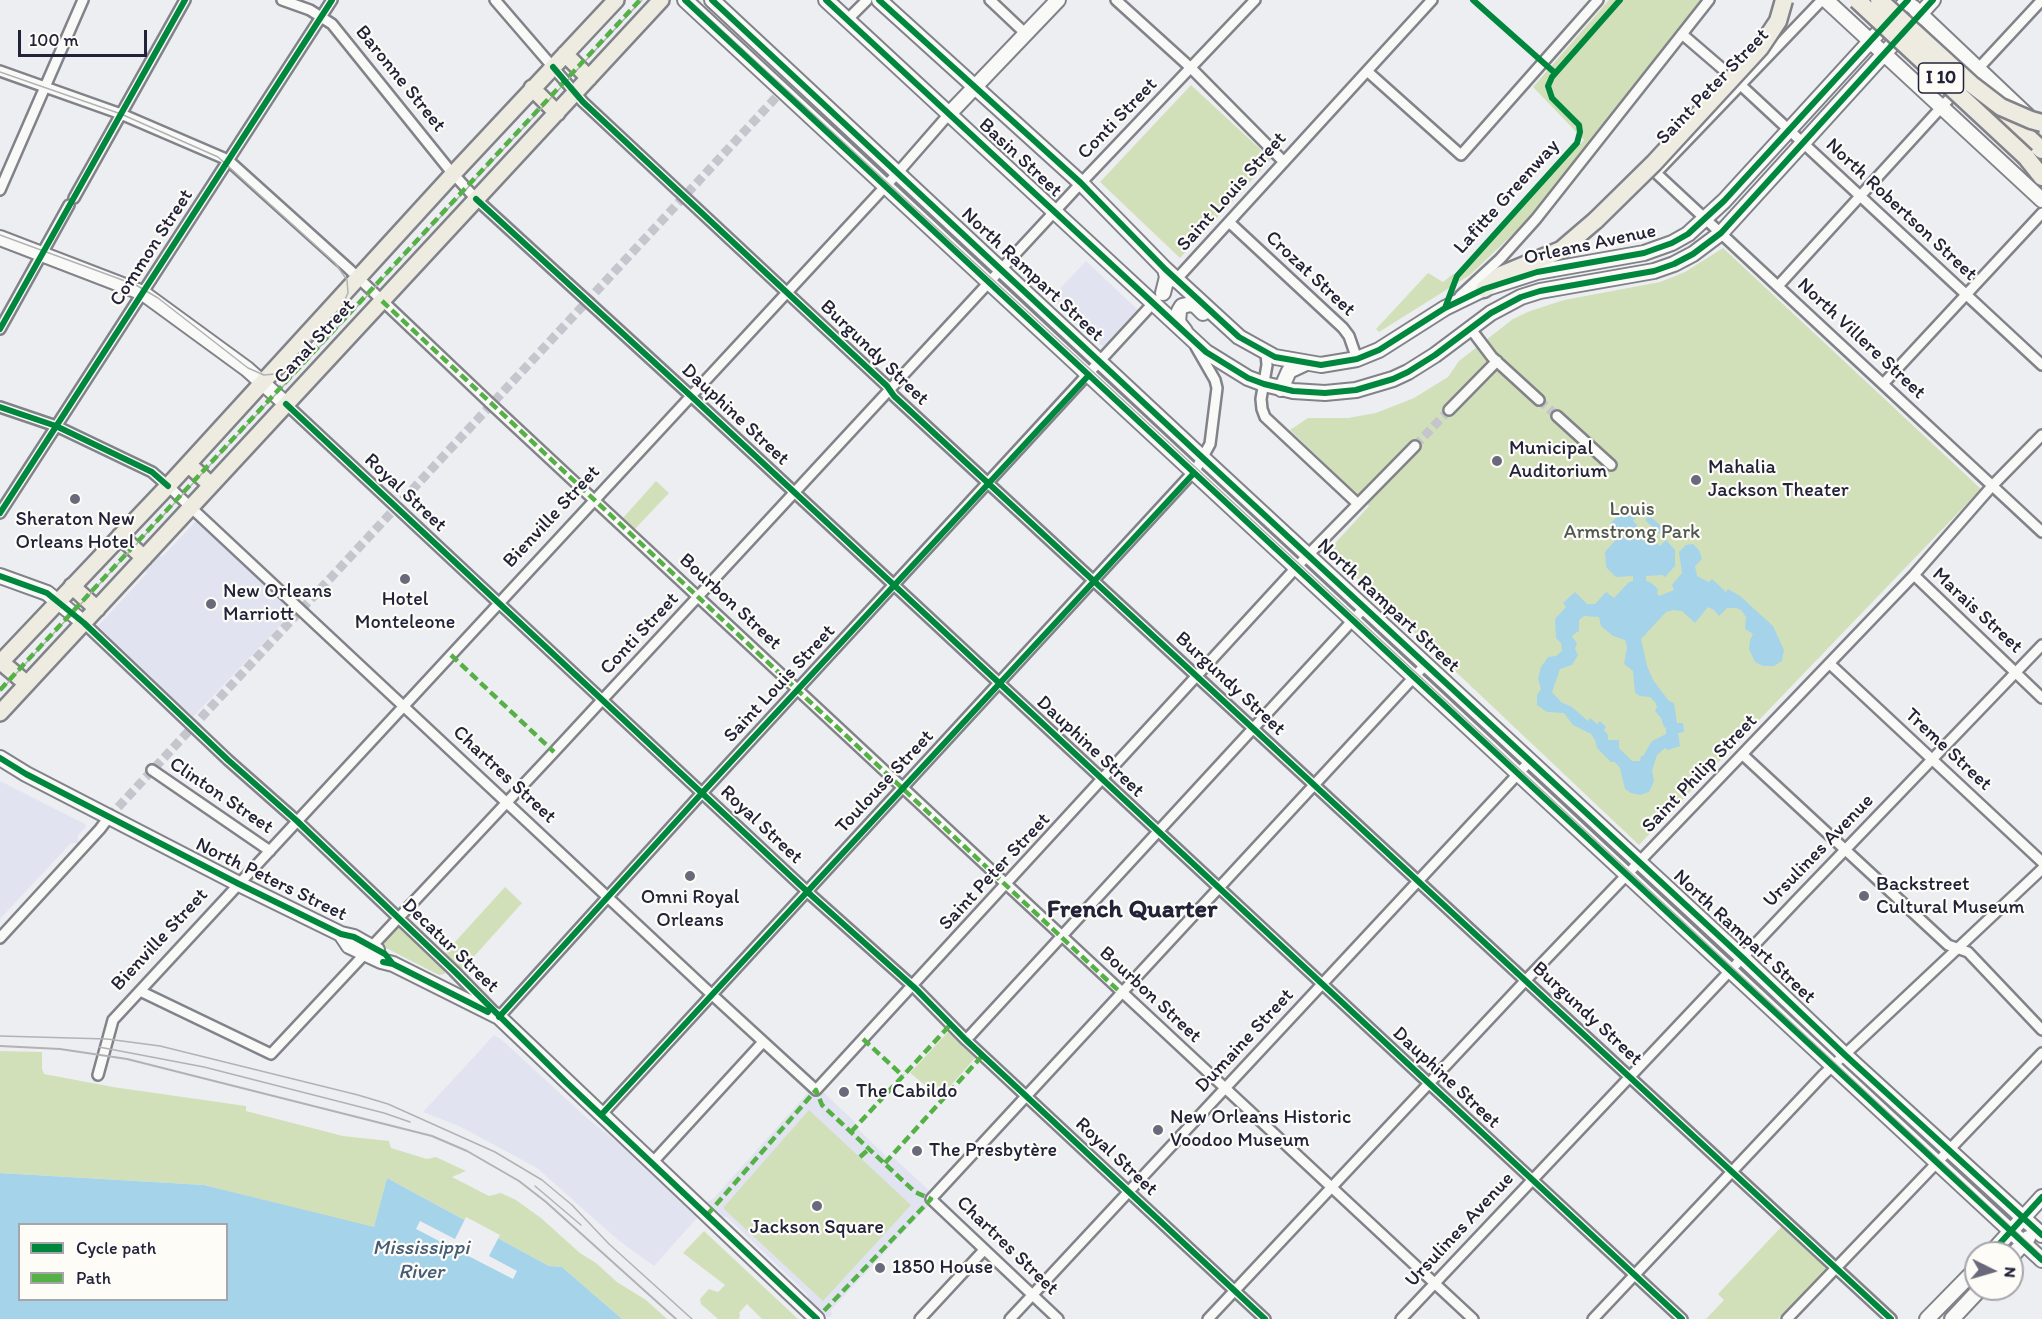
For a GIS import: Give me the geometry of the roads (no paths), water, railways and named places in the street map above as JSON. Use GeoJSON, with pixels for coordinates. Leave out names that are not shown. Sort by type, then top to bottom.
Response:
{"type":"FeatureCollection","features":[{"type":"Feature","properties":{"kind":"highway"},"geometry":{"type":"LineString","coordinates":[[1484,289],[1501,275],[1561,250],[1596,220],[1654,163],[1760,48],[1778,21],[1784,0]]}},
{"type":"Feature","properties":{"kind":"highway","name":"I 10"},"geometry":{"type":"LineString","coordinates":[[1857,0],[2042,172]]}},
{"type":"Feature","properties":{"kind":"highway","name":"I 10"},"geometry":{"type":"LineString","coordinates":[[1879,0],[1974,76],[2042,150]]}},
{"type":"Feature","properties":{"kind":"highway"},"geometry":{"type":"LineString","coordinates":[[1974,76],[2001,106],[2042,123]]}},
{"type":"Feature","properties":{"kind":"highway"},"geometry":{"type":"LineString","coordinates":[[2026,157],[2042,177]]}},
{"type":"Feature","properties":{"kind":"main road","name":"Canal Street"},"geometry":{"type":"LineString","coordinates":[[1,662],[168,486],[532,88],[616,0]]}},
{"type":"Feature","properties":{"kind":"main road","name":"Canal Street"},"geometry":{"type":"LineString","coordinates":[[0,713],[661,0]]}},
{"type":"Feature","properties":{"kind":"main road"},"geometry":{"type":"LineString","coordinates":[[565,54],[589,78]]}},
{"type":"Feature","properties":{"kind":"main road"},"geometry":{"type":"LineString","coordinates":[[532,88],[557,113]]}},
{"type":"Feature","properties":{"kind":"main road"},"geometry":{"type":"LineString","coordinates":[[188,464],[211,485]]}},
{"type":"Feature","properties":{"kind":"main road"},"geometry":{"type":"LineString","coordinates":[[120,536],[144,558]]}},
{"type":"Feature","properties":{"kind":"main road"},"geometry":{"type":"LineString","coordinates":[[72,586],[97,609]]}},
{"type":"Feature","properties":{"kind":"main road"},"geometry":{"type":"LineString","coordinates":[[1,662],[27,684]]}},
{"type":"Feature","properties":{"kind":"street"},"geometry":{"type":"LineString","coordinates":[[0,190],[83,0]]}},
{"type":"Feature","properties":{"kind":"street"},"geometry":{"type":"LineString","coordinates":[[0,329],[185,0]]}},
{"type":"Feature","properties":{"kind":"street","name":"Baronne Street"},"geometry":{"type":"LineString","coordinates":[[282,0],[321,16],[332,24],[453,174],[476,199]]}},
{"type":"Feature","properties":{"kind":"street","name":"Common Street"},"geometry":{"type":"LineString","coordinates":[[0,513],[332,0]]}},
{"type":"Feature","properties":{"kind":"street","name":"Burgundy Street"},"geometry":{"type":"LineString","coordinates":[[495,0],[575,93],[890,389],[894,396],[1891,1319]]}},
{"type":"Feature","properties":{"kind":"street","name":"North Rampart Street"},"geometry":{"type":"LineString","coordinates":[[685,0],[2022,1241]]}},
{"type":"Feature","properties":{"kind":"street","name":"North Rampart Street"},"geometry":{"type":"LineString","coordinates":[[712,0],[1845,1055],[2023,1217],[2040,1229]]}},
{"type":"Feature","properties":{"kind":"street","name":"Basin Street"},"geometry":{"type":"LineString","coordinates":[[826,0],[1192,340]]}},
{"type":"Feature","properties":{"kind":"street"},"geometry":{"type":"LineString","coordinates":[[847,20],[867,0]]}},
{"type":"Feature","properties":{"kind":"street","name":"Basin Street"},"geometry":{"type":"LineString","coordinates":[[879,0],[1081,183],[1176,280],[1242,340]]}},
{"type":"Feature","properties":{"kind":"street"},"geometry":{"type":"LineString","coordinates":[[990,0],[1026,34]]}},
{"type":"Feature","properties":{"kind":"street","name":"Bienville Street"},"geometry":{"type":"LineString","coordinates":[[98,1075],[113,1020],[898,173],[949,114],[1058,0]]}},
{"type":"Feature","properties":{"kind":"street"},"geometry":{"type":"LineString","coordinates":[[1116,0],[1191,68],[1284,162]]}},
{"type":"Feature","properties":{"kind":"street","name":"Conti Street"},"geometry":{"type":"LineString","coordinates":[[140,991],[272,1054],[1081,183],[1255,0]]}},
{"type":"Feature","properties":{"kind":"street","name":"Saint Louis Street"},"geometry":{"type":"LineString","coordinates":[[499,1017],[702,793],[1432,0]]}},
{"type":"Feature","properties":{"kind":"street"},"geometry":{"type":"LineString","coordinates":[[1367,71],[1461,155],[1598,0]]}},
{"type":"Feature","properties":{"kind":"street"},"geometry":{"type":"LineString","coordinates":[[1445,308],[1474,285],[1536,219],[1709,0]]}},
{"type":"Feature","properties":{"kind":"street"},"geometry":{"type":"LineString","coordinates":[[1824,0],[2042,200]]}},
{"type":"Feature","properties":{"kind":"street","name":"Saint Peter Street"},"geometry":{"type":"LineString","coordinates":[[1656,173],[1824,0]]}},
{"type":"Feature","properties":{"kind":"street"},"geometry":{"type":"LineString","coordinates":[[1906,0],[1974,76],[2042,128]]}},
{"type":"Feature","properties":{"kind":"street","name":"Orleans Avenue"},"geometry":{"type":"LineString","coordinates":[[1242,340],[1275,357],[1306,364],[1332,364],[1379,350],[1445,308],[1484,289],[1537,272],[1644,253],[1672,243],[1688,234],[1706,219],[1906,0]]}},
{"type":"Feature","properties":{"kind":"street","name":"Orleans Avenue"},"geometry":{"type":"LineString","coordinates":[[1192,340],[1233,370],[1264,384],[1281,389],[1325,393],[1356,390],[1393,379],[1420,365],[1491,313],[1521,297],[1540,291],[1626,276],[1674,264],[1693,254],[1721,233],[1933,0]]}},
{"type":"Feature","properties":{"kind":"street"},"geometry":{"type":"LineString","coordinates":[[1778,286],[2042,0]]}},
{"type":"Feature","properties":{"kind":"street","name":"North Robertson Street"},"geometry":{"type":"LineString","coordinates":[[1682,34],[1740,84],[2042,365]]}},
{"type":"Feature","properties":{"kind":"street","name":"Bourbon Street"},"geometry":{"type":"LineString","coordinates":[[0,71],[121,114],[228,160],[358,277],[1061,937],[1473,1319]]}},
{"type":"Feature","properties":{"kind":"street","name":"North Villere Street"},"geometry":{"type":"LineString","coordinates":[[1656,173],[2042,532]]}},
{"type":"Feature","properties":{"kind":"street","name":"Dauphine Street"},"geometry":{"type":"LineString","coordinates":[[476,199],[691,396],[1682,1319]]}},
{"type":"Feature","properties":{"kind":"street"},"geometry":{"type":"LineString","coordinates":[[1883,384],[2042,213]]}},
{"type":"Feature","properties":{"kind":"street","name":"Crozat Street"},"geometry":{"type":"LineString","coordinates":[[1229,222],[1343,327],[1357,358]]}},
{"type":"Feature","properties":{"kind":"street"},"geometry":{"type":"LineString","coordinates":[[0,238],[143,293],[247,369],[286,404]]}},
{"type":"Feature","properties":{"kind":"street"},"geometry":{"type":"LineString","coordinates":[[1622,257],[1626,276]]}},
{"type":"Feature","properties":{"kind":"street"},"geometry":{"type":"LineString","coordinates":[[1163,293],[1167,277],[1165,269]]}},
{"type":"Feature","properties":{"kind":"street"},"geometry":{"type":"LineString","coordinates":[[1192,340],[1178,322],[1179,311],[1185,304],[1196,306],[1216,326],[1232,337],[1242,340]]}},
{"type":"Feature","properties":{"kind":"street"},"geometry":{"type":"LineString","coordinates":[[1470,328],[1497,361],[1539,400]]}},
{"type":"Feature","properties":{"kind":"street","name":"Toulouse Street"},"geometry":{"type":"LineString","coordinates":[[601,1115],[1204,459],[1212,435],[1217,388],[1215,380],[1192,340]]}},
{"type":"Feature","properties":{"kind":"street"},"geometry":{"type":"LineString","coordinates":[[1266,353],[1267,365],[1262,408],[1265,417],[1358,504]]}},
{"type":"Feature","properties":{"kind":"street"},"geometry":{"type":"LineString","coordinates":[[1449,410],[1497,361]]}},
{"type":"Feature","properties":{"kind":"street"},"geometry":{"type":"LineString","coordinates":[[1281,389],[1289,370],[1306,364]]}},
{"type":"Feature","properties":{"kind":"street","name":"Royal Street"},"geometry":{"type":"LineString","coordinates":[[286,404],[807,891],[912,986],[966,1040],[1265,1319]]}},
{"type":"Feature","properties":{"kind":"street","name":"Chartres Street"},"geometry":{"type":"LineString","coordinates":[[0,407],[56,426],[152,472],[816,1090]]}},
{"type":"Feature","properties":{"kind":"street"},"geometry":{"type":"LineString","coordinates":[[1557,416],[1611,465]]}},
{"type":"Feature","properties":{"kind":"street","name":"Saint Philip Street"},"geometry":{"type":"LineString","coordinates":[[1208,1319],[1526,980],[1914,575],[1992,486],[2042,435]]}},
{"type":"Feature","properties":{"kind":"street","name":"Saint Peter Street"},"geometry":{"type":"LineString","coordinates":[[816,1090],[1308,555],[1415,446]]}},
{"type":"Feature","properties":{"kind":"street","name":"Marais Street"},"geometry":{"type":"LineString","coordinates":[[1914,575],[2042,698]]}},
{"type":"Feature","properties":{"kind":"street"},"geometry":{"type":"LineString","coordinates":[[0,576],[47,593],[84,623]]}},
{"type":"Feature","properties":{"kind":"street"},"geometry":{"type":"LineString","coordinates":[[966,1040],[1365,607]]}},
{"type":"Feature","properties":{"kind":"street","name":"Decatur Street"},"geometry":{"type":"LineString","coordinates":[[84,623],[228,760],[297,821],[601,1115],[817,1319]]}},
{"type":"Feature","properties":{"kind":"street","name":"Ursulines Avenue"},"geometry":{"type":"LineString","coordinates":[[1401,1319],[2042,645]]}},
{"type":"Feature","properties":{"kind":"street"},"geometry":{"type":"LineString","coordinates":[[1026,1096],[1426,664]]}},
{"type":"Feature","properties":{"kind":"street","name":"Treme Street"},"geometry":{"type":"LineString","coordinates":[[1830,664],[2042,862]]}},
{"type":"Feature","properties":{"kind":"street"},"geometry":{"type":"LineString","coordinates":[[1743,755],[1948,945],[1968,952],[2042,1030]]}},
{"type":"Feature","properties":{"kind":"street","name":"North Peters Street"},"geometry":{"type":"LineString","coordinates":[[0,758],[109,817],[341,934],[349,946],[368,950],[381,961],[393,964],[499,1017]]}},
{"type":"Feature","properties":{"kind":"street","name":"Dumaine Street"},"geometry":{"type":"LineString","coordinates":[[1010,1319],[1530,761]]}},
{"type":"Feature","properties":{"kind":"street","name":"North Peters Street"},"geometry":{"type":"LineString","coordinates":[[0,766],[26,774]]}},
{"type":"Feature","properties":{"kind":"street","name":"Clinton Street"},"geometry":{"type":"LineString","coordinates":[[152,770],[270,851]]}},
{"type":"Feature","properties":{"kind":"street"},"geometry":{"type":"LineString","coordinates":[[0,938],[109,817]]}},
{"type":"Feature","properties":{"kind":"street"},"geometry":{"type":"LineString","coordinates":[[1593,1319],[1833,1066],[2042,869]]}},
{"type":"Feature","properties":{"kind":"street"},"geometry":{"type":"LineString","coordinates":[[652,1163],[764,1042]]}},
{"type":"Feature","properties":{"kind":"street"},"geometry":{"type":"LineString","coordinates":[[1787,1319],[2042,1053]]}},
{"type":"Feature","properties":{"kind":"street","name":"Chartres Street"},"geometry":{"type":"LineString","coordinates":[[1026,1096],[931,1198],[1058,1319]]}},
{"type":"Feature","properties":{"kind":"street"},"geometry":{"type":"LineString","coordinates":[[2002,1241],[2042,1197]]}},
{"type":"Feature","properties":{"kind":"street"},"geometry":{"type":"LineString","coordinates":[[2024,1243],[2040,1229]]}},
{"type":"Feature","properties":{"kind":"street","name":"North Rampart Street"},"geometry":{"type":"LineString","coordinates":[[2024,1243],[2042,1260]]}},
{"type":"Feature","properties":{"kind":"street"},"geometry":{"type":"LineString","coordinates":[[920,1319],[984,1250]]}},
{"type":"Feature","properties":{"kind":"street"},"geometry":{"type":"LineString","coordinates":[[1927,1319],[1964,1281]]}},
{"type":"Feature","properties":{"kind":"street"},"geometry":{"type":"LineString","coordinates":[[1952,1319],[1969,1301]]}},
{"type":"Feature","properties":{"kind":"water"},"geometry":{"type":"Polygon","coordinates":[[[1628,505],[1638,515],[1633,521],[1637,527],[1654,543],[1655,541],[1660,546],[1666,540],[1675,550],[1675,566],[1665,577],[1662,575],[1646,576],[1646,581],[1658,589],[1659,596],[1674,590],[1672,585],[1682,573],[1679,552],[1686,545],[1693,544],[1699,550],[1702,559],[1695,566],[1697,576],[1709,582],[1712,579],[1726,592],[1728,589],[1740,596],[1773,626],[1784,650],[1782,661],[1774,666],[1763,666],[1755,662],[1749,649],[1753,634],[1745,629],[1746,617],[1741,610],[1736,608],[1727,608],[1719,616],[1708,607],[1695,623],[1682,611],[1666,612],[1641,639],[1647,666],[1653,680],[1669,701],[1674,703],[1677,723],[1683,723],[1684,732],[1678,733],[1680,746],[1668,750],[1665,748],[1657,755],[1652,771],[1654,780],[1652,786],[1649,792],[1640,795],[1625,789],[1620,768],[1597,748],[1591,734],[1573,725],[1564,713],[1547,712],[1537,705],[1537,695],[1541,689],[1538,679],[1541,667],[1548,657],[1556,656],[1562,651],[1561,643],[1556,638],[1555,619],[1566,607],[1563,603],[1575,592],[1587,604],[1595,604],[1606,592],[1614,598],[1629,582],[1633,581],[1633,576],[1616,577],[1606,567],[1605,552],[1620,535],[1610,524],[1628,505]],[[1584,616],[1579,620],[1579,631],[1572,637],[1577,643],[1575,649],[1578,655],[1572,665],[1560,669],[1552,692],[1561,702],[1572,707],[1588,721],[1590,718],[1597,724],[1600,721],[1606,727],[1604,730],[1608,735],[1608,740],[1619,740],[1619,748],[1632,761],[1640,761],[1652,741],[1666,734],[1666,728],[1655,711],[1657,707],[1655,702],[1650,697],[1635,693],[1633,671],[1624,664],[1627,647],[1625,640],[1613,636],[1601,626],[1599,617],[1584,616]]]}},
{"type":"Feature","properties":{"kind":"water"},"geometry":{"type":"Polygon","coordinates":[[[1649,515],[1664,529],[1660,534],[1645,520],[1649,515]]]}},
{"type":"Feature","properties":{"kind":"water","name":"Mississippi River"},"geometry":{"type":"Polygon","coordinates":[[[0,1173],[204,1185],[374,1227],[387,1178],[549,1266],[562,1267],[622,1319],[0,1319],[0,1173]]]}},
{"type":"Feature","properties":{"kind":"tunnel"},"geometry":{"type":"LineString","coordinates":[[109,817],[794,78]]}},
{"type":"Feature","properties":{"kind":"tunnel"},"geometry":{"type":"LineString","coordinates":[[1539,400],[1557,416]]}},
{"type":"Feature","properties":{"kind":"tunnel"},"geometry":{"type":"LineString","coordinates":[[1415,446],[1449,410]]}},
{"type":"Feature","properties":{"kind":"tram line"},"geometry":{"type":"LineString","coordinates":[[0,691],[642,0]]}},
{"type":"Feature","properties":{"kind":"tram line"},"geometry":{"type":"LineString","coordinates":[[689,0],[1092,371],[2042,1256]]}},
{"type":"Feature","properties":{"kind":"tram line"},"geometry":{"type":"LineString","coordinates":[[0,72],[121,114],[218,157],[335,263],[347,280],[348,293],[342,306],[284,369],[275,374],[264,375],[248,368],[158,298],[136,285],[0,235]]}},
{"type":"Feature","properties":{"kind":"tram line"},"geometry":{"type":"LineString","coordinates":[[0,1036],[107,1039],[160,1046],[388,1104],[495,1152],[542,1180],[572,1205],[609,1244],[692,1319]]}},
{"type":"Feature","properties":{"kind":"tram line"},"geometry":{"type":"LineString","coordinates":[[99,1047],[204,1067],[384,1113],[410,1122]]}},
{"type":"Feature","properties":{"kind":"tram line"},"geometry":{"type":"LineString","coordinates":[[535,1186],[581,1225]]}},
{"type":"Feature","properties":{"kind":"railway"},"geometry":{"type":"LineString","coordinates":[[0,1046],[60,1049],[127,1059],[432,1136],[467,1151],[519,1181],[546,1202],[676,1319]]}},
{"type":"Feature","properties":{"kind":"place","name":"Municipal Auditorium"},"geometry":{"type":"Point","coordinates":[1497,461]}},
{"type":"Feature","properties":{"kind":"place","name":"Mahalia Jackson Theater"},"geometry":{"type":"Point","coordinates":[1696,480]}},
{"type":"Feature","properties":{"kind":"place","name":"Sheraton New Orleans Hotel"},"geometry":{"type":"Point","coordinates":[75,499]}},
{"type":"Feature","properties":{"kind":"place","name":"Hotel Monteleone"},"geometry":{"type":"Point","coordinates":[405,579]}},
{"type":"Feature","properties":{"kind":"place","name":"New Orleans Marriott"},"geometry":{"type":"Point","coordinates":[211,604]}},
{"type":"Feature","properties":{"kind":"place","name":"Omni Royal Orleans"},"geometry":{"type":"Point","coordinates":[690,876]}},
{"type":"Feature","properties":{"kind":"place","name":"Backstreet Cultural Museum"},"geometry":{"type":"Point","coordinates":[1864,896]}},
{"type":"Feature","properties":{"kind":"place","name":"The Cabildo"},"geometry":{"type":"Point","coordinates":[844,1092]}},
{"type":"Feature","properties":{"kind":"place","name":"New Orleans Historic Voodoo Museum"},"geometry":{"type":"Point","coordinates":[1158,1130]}},
{"type":"Feature","properties":{"kind":"place","name":"The Presbytère"},"geometry":{"type":"Point","coordinates":[917,1151]}},
{"type":"Feature","properties":{"kind":"place","name":"Jackson Square"},"geometry":{"type":"Point","coordinates":[817,1206]}},
{"type":"Feature","properties":{"kind":"place","name":"1850 House"},"geometry":{"type":"Point","coordinates":[880,1268]}},
{"type":"Feature","properties":{"kind":"district","name":"French Quarter"},"geometry":{"type":"Point","coordinates":[1132,910]}},
{"type":"Feature","properties":{"kind":"park label","name":"Louis Armstrong Park"},"geometry":{"type":"Point","coordinates":[1632,522]}}]}
